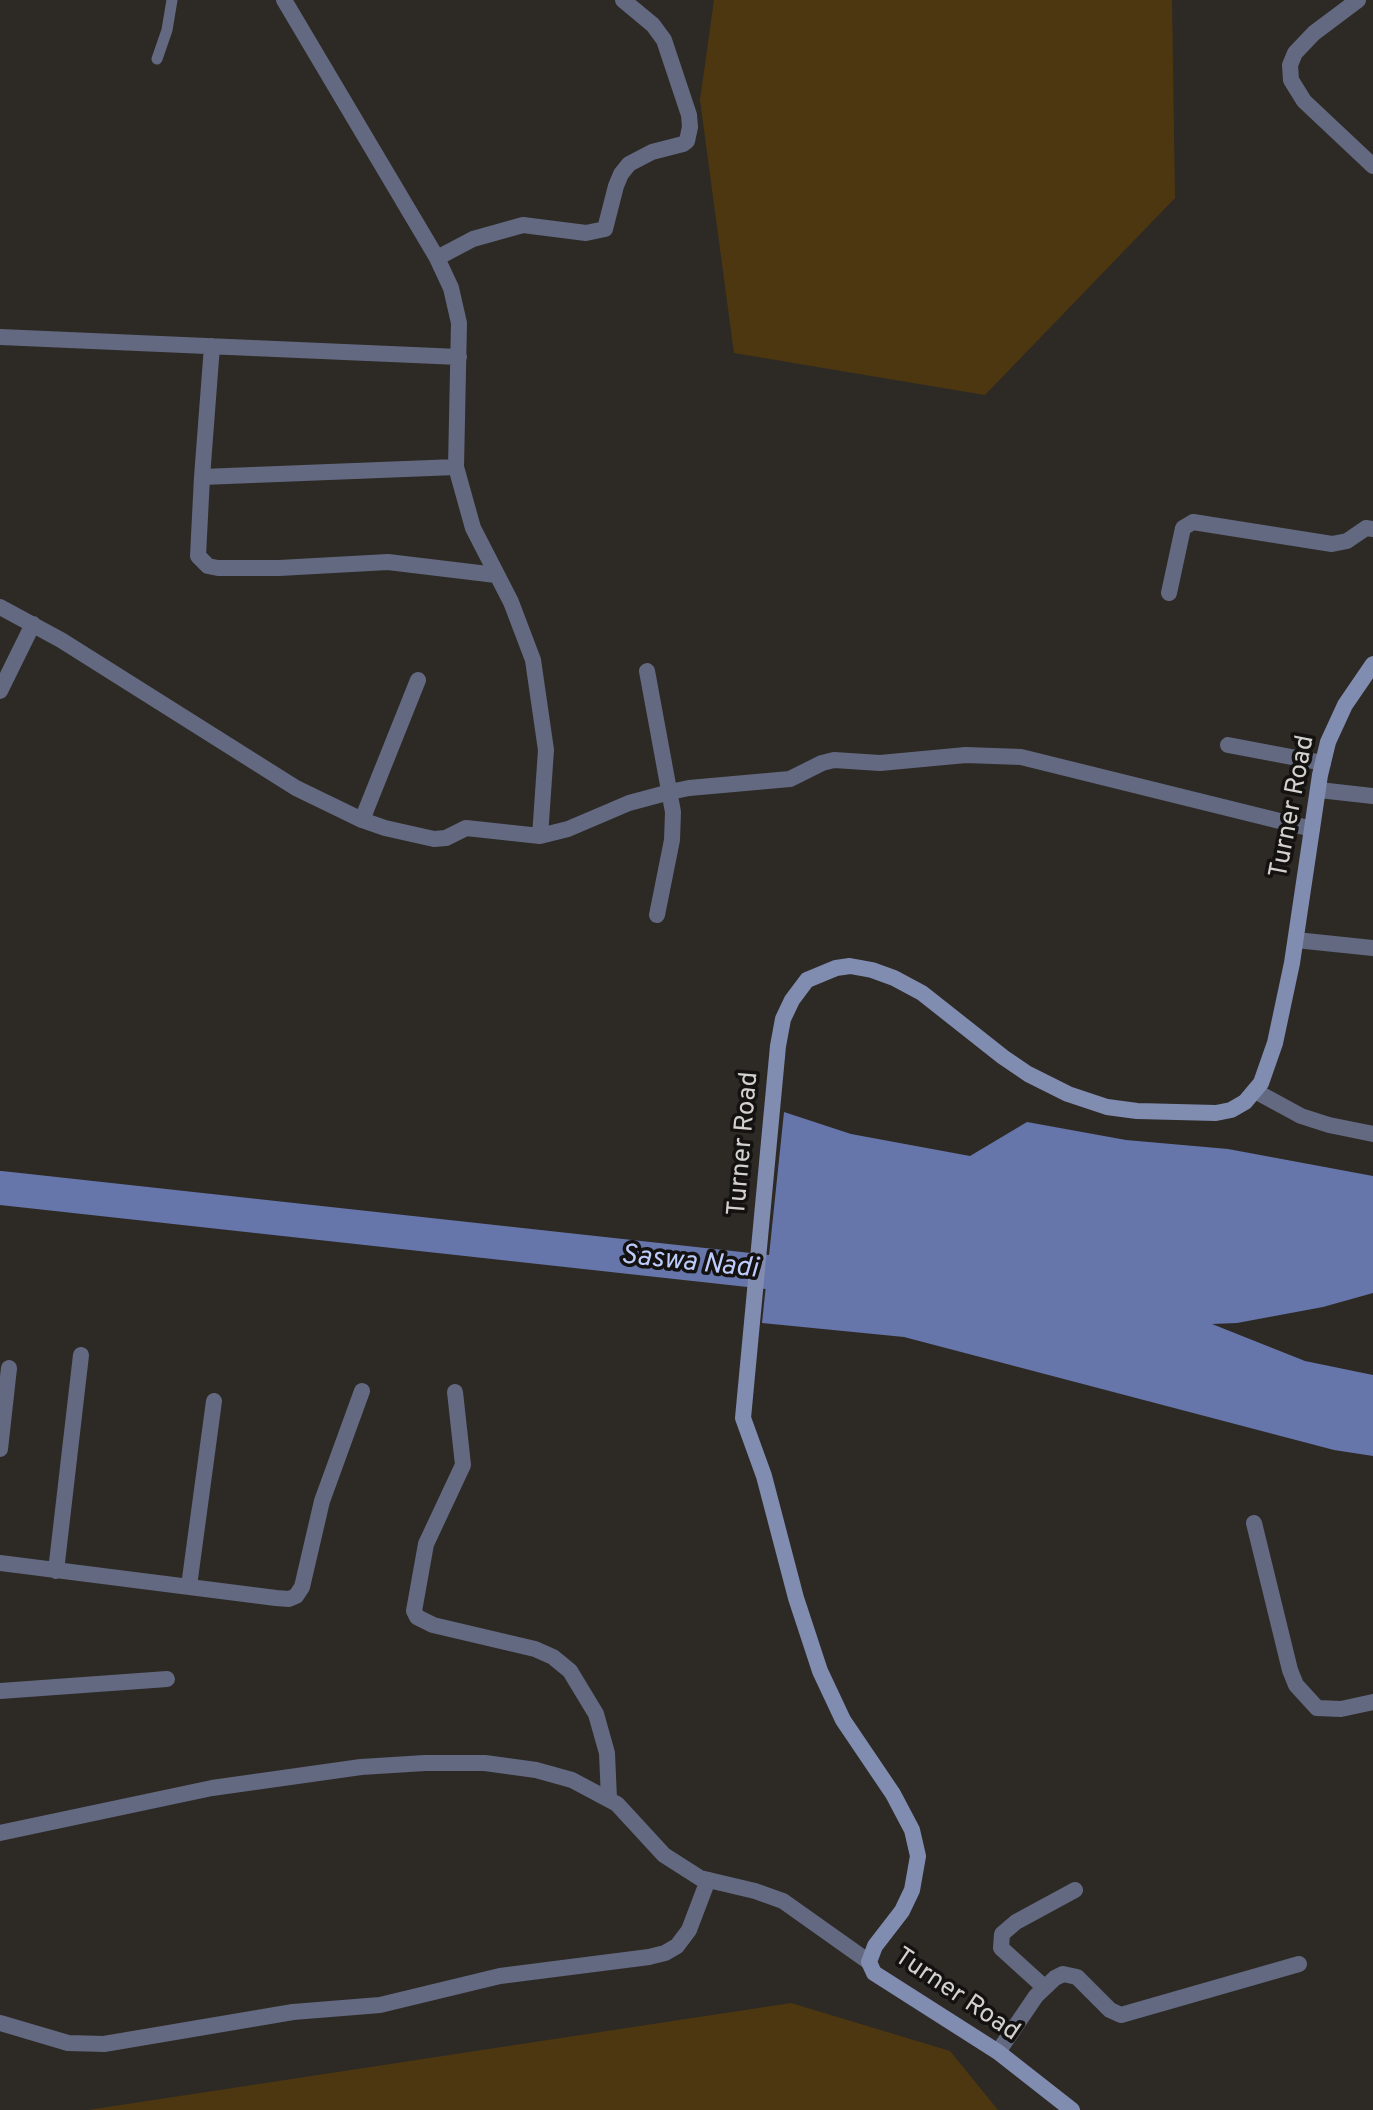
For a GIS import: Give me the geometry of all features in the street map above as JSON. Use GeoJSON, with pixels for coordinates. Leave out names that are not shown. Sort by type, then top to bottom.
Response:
{"type":"FeatureCollection","features":[{"type":"Feature","properties":{"kind":"main road","name":"Turner Road"},"geometry":{"type":"LineString","coordinates":[[1072,2110],[998,2052],[874,1973],[869,1962],[875,1946],[902,1911],[912,1890],[918,1856],[912,1830],[893,1794],[843,1720],[820,1671],[796,1598],[764,1476],[743,1418],[783,1019],[807,980],[850,966],[872,970],[908,986],[958,1019],[1028,1074],[1068,1094],[1107,1107],[1137,1111],[1216,1113],[1231,1110],[1245,1102],[1255,1091],[1275,1043],[1296,940],[1323,763],[1333,728],[1373,664]]}},
{"type":"Feature","properties":{"kind":"street"},"geometry":{"type":"LineString","coordinates":[[284,0],[437,258],[451,288],[459,323],[456,467],[473,528],[533,660],[546,750],[540,836]]}},
{"type":"Feature","properties":{"kind":"street"},"geometry":{"type":"LineString","coordinates":[[437,258],[473,239],[523,225],[586,233],[605,229],[616,186],[629,164],[652,152],[687,141],[689,115],[664,40],[653,25],[623,0]]}},
{"type":"Feature","properties":{"kind":"street"},"geometry":{"type":"LineString","coordinates":[[1358,0],[1314,33],[1295,53],[1290,65],[1291,80],[1304,101],[1373,166]]}},
{"type":"Feature","properties":{"kind":"street"},"geometry":{"type":"LineString","coordinates":[[0,337],[459,357]]}},
{"type":"Feature","properties":{"kind":"street"},"geometry":{"type":"LineString","coordinates":[[212,346],[196,547],[198,556],[208,566],[279,568],[388,562],[496,575]]}},
{"type":"Feature","properties":{"kind":"street"},"geometry":{"type":"LineString","coordinates":[[202,477],[456,467]]}},
{"type":"Feature","properties":{"kind":"street"},"geometry":{"type":"LineString","coordinates":[[1169,593],[1183,528],[1193,522],[1332,544],[1347,541],[1366,528],[1373,529]]}},
{"type":"Feature","properties":{"kind":"street"},"geometry":{"type":"LineString","coordinates":[[0,607],[33,624],[296,788],[362,820],[434,839],[446,838],[466,828],[540,836],[568,829],[629,803],[670,792],[779,781],[834,760],[880,763],[966,755],[1021,757],[1312,829]]}},
{"type":"Feature","properties":{"kind":"street"},"geometry":{"type":"LineString","coordinates":[[0,691],[33,624]]}},
{"type":"Feature","properties":{"kind":"street"},"geometry":{"type":"LineString","coordinates":[[647,671],[673,812],[672,840],[657,915]]}},
{"type":"Feature","properties":{"kind":"street"},"geometry":{"type":"LineString","coordinates":[[362,820],[418,680]]}},
{"type":"Feature","properties":{"kind":"street"},"geometry":{"type":"LineString","coordinates":[[1228,745],[1323,763]]}},
{"type":"Feature","properties":{"kind":"street"},"geometry":{"type":"LineString","coordinates":[[1319,790],[1373,796]]}},
{"type":"Feature","properties":{"kind":"street"},"geometry":{"type":"LineString","coordinates":[[1296,940],[1373,948]]}},
{"type":"Feature","properties":{"kind":"street"},"geometry":{"type":"LineString","coordinates":[[1255,1091],[1301,1116],[1373,1134]]}},
{"type":"Feature","properties":{"kind":"street"},"geometry":{"type":"LineString","coordinates":[[56,1571],[81,1355]]}},
{"type":"Feature","properties":{"kind":"street"},"geometry":{"type":"LineString","coordinates":[[0,1449],[9,1368]]}},
{"type":"Feature","properties":{"kind":"street"},"geometry":{"type":"LineString","coordinates":[[0,1563],[276,1598],[296,1596],[302,1587],[322,1501],[362,1391]]}},
{"type":"Feature","properties":{"kind":"street"},"geometry":{"type":"LineString","coordinates":[[455,1392],[463,1465],[426,1544],[414,1611],[417,1617],[433,1625],[535,1649],[553,1657],[570,1671],[596,1714],[607,1753],[609,1799]]}},
{"type":"Feature","properties":{"kind":"street"},"geometry":{"type":"LineString","coordinates":[[189,1586],[214,1401]]}},
{"type":"Feature","properties":{"kind":"street"},"geometry":{"type":"LineString","coordinates":[[1254,1523],[1296,1685],[1317,1708],[1341,1709],[1373,1702]]}},
{"type":"Feature","properties":{"kind":"street"},"geometry":{"type":"LineString","coordinates":[[0,1691],[167,1679]]}},
{"type":"Feature","properties":{"kind":"street"},"geometry":{"type":"LineString","coordinates":[[0,1833],[212,1788],[361,1767],[485,1763],[536,1770],[572,1780],[617,1804],[678,1866],[708,1880],[783,1901],[869,1962]]}},
{"type":"Feature","properties":{"kind":"street"},"geometry":{"type":"LineString","coordinates":[[0,2023],[68,2043],[104,2044],[293,2012],[380,2005],[500,1976],[649,1957],[677,1946],[689,1930],[708,1880]]}},
{"type":"Feature","properties":{"kind":"street"},"geometry":{"type":"LineString","coordinates":[[1044,1987],[1001,1948],[1002,1934],[1016,1922],[1075,1890]]}},
{"type":"Feature","properties":{"kind":"street"},"geometry":{"type":"LineString","coordinates":[[998,2052],[1044,1987],[1055,1978],[1069,1974],[1077,1977],[1110,2010],[1121,2015],[1299,1964]]}},
{"type":"Feature","properties":{"kind":"lane"},"geometry":{"type":"LineString","coordinates":[[157,59],[167,30],[172,0]]}},
{"type":"Feature","properties":{"kind":"shaded area"},"geometry":{"type":"Polygon","coordinates":[[[714,0],[1172,0],[1175,198],[985,395],[734,353],[700,100],[714,0]]]}},
{"type":"Feature","properties":{"kind":"shaded area"},"geometry":{"type":"Polygon","coordinates":[[[791,2003],[950,2051],[998,2110],[88,2110],[791,2003]]]}},
{"type":"Feature","properties":{"kind":"water"},"geometry":{"type":"Polygon","coordinates":[[[784,1112],[851,1134],[970,1156],[1027,1122],[1126,1140],[1228,1149],[1373,1176],[1373,1293],[1323,1307],[1237,1323],[1212,1324],[1305,1361],[1373,1375],[1373,1456],[1334,1450],[904,1337],[762,1323],[784,1112]]]}},
{"type":"Feature","properties":{"kind":"waterway","name":"Saswa Nadi"},"geometry":{"type":"LineString","coordinates":[[0,1188],[813,1277]]}}]}
